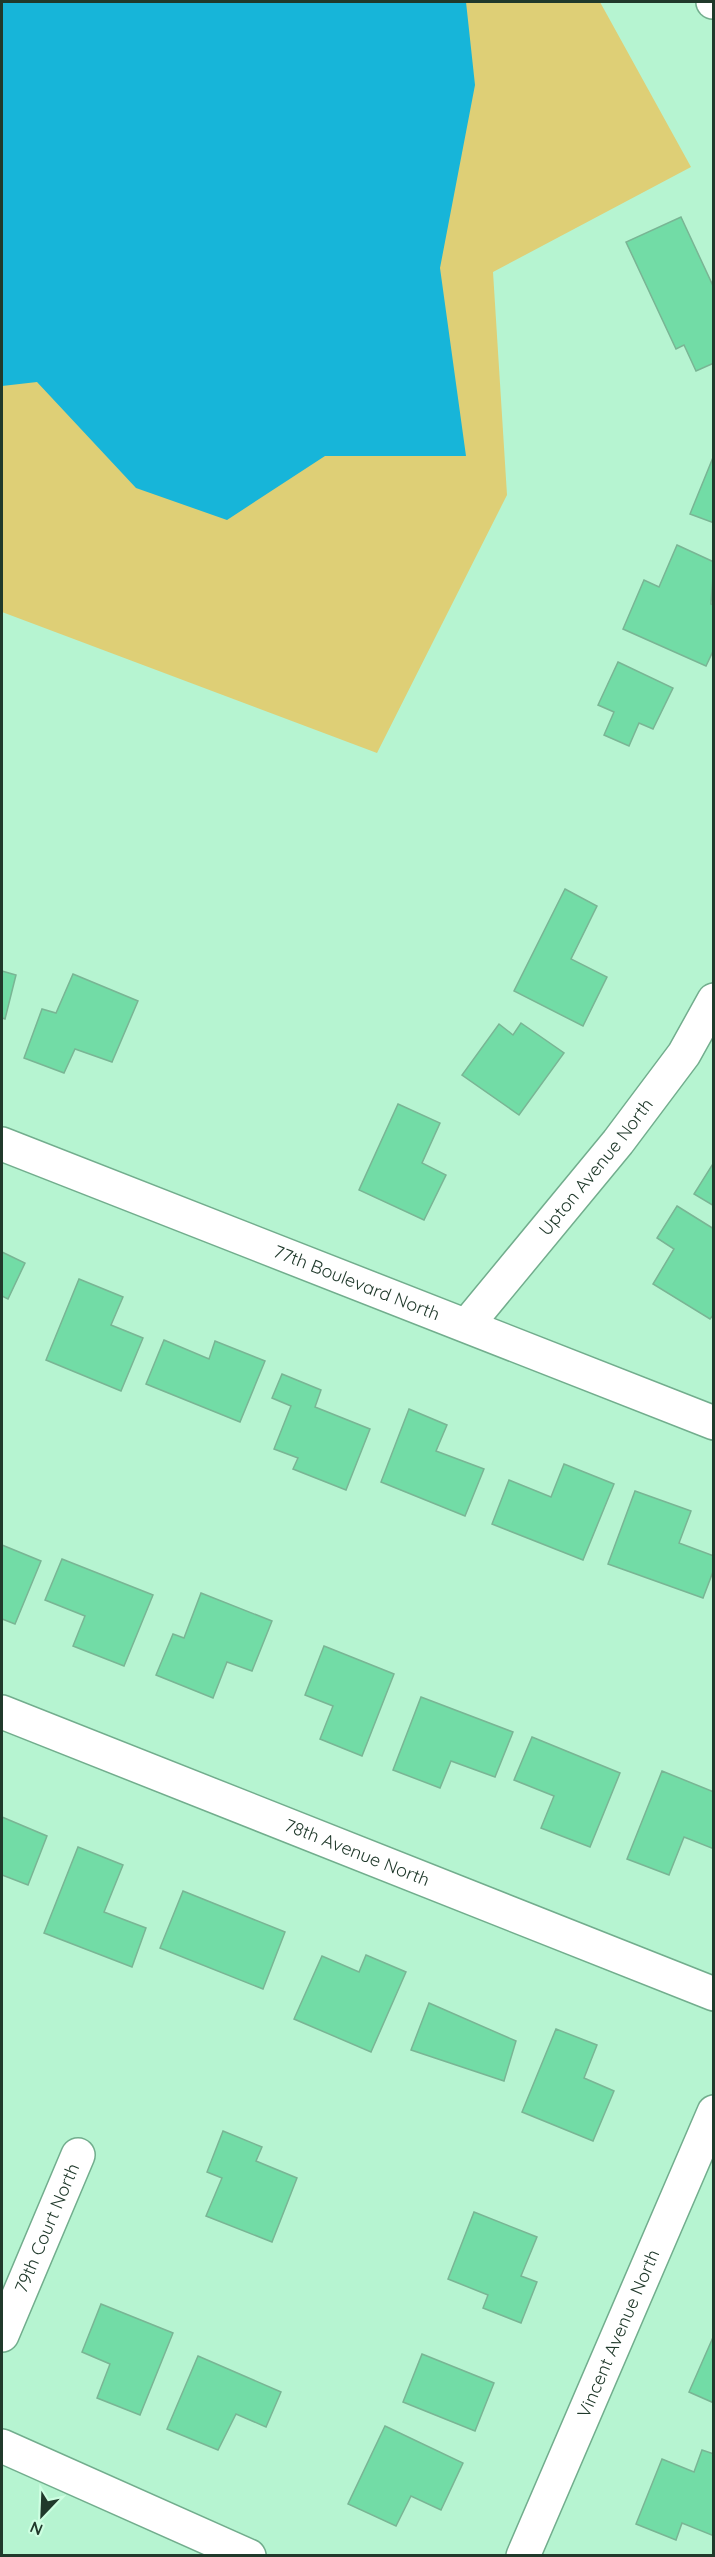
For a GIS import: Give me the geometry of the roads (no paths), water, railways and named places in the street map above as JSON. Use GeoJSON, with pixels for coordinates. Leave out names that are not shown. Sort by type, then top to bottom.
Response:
{"type":"FeatureCollection","features":[{"type":"Feature","properties":{"kind":"street","name":"Upton Avenue North"},"geometry":{"type":"LineString","coordinates":[[466,1325],[651,1098],[684,1054],[714,1000]]}},
{"type":"Feature","properties":{"kind":"street","name":"77th Boulevard North"},"geometry":{"type":"LineString","coordinates":[[2,1144],[714,1423]]}},
{"type":"Feature","properties":{"kind":"street","name":"78th Avenue North"},"geometry":{"type":"LineString","coordinates":[[2,1712],[714,1994]]}},
{"type":"Feature","properties":{"kind":"street","name":"Vincent Avenue North"},"geometry":{"type":"LineString","coordinates":[[523,2556],[714,2112]]}},
{"type":"Feature","properties":{"kind":"street","name":"79th Court North"},"geometry":{"type":"LineString","coordinates":[[2,2335],[78,2155]]}},
{"type":"Feature","properties":{"kind":"street"},"geometry":{"type":"LineString","coordinates":[[2,2446],[249,2556]]}},
{"type":"Feature","properties":{"kind":"water"},"geometry":{"type":"Polygon","coordinates":[[[4,2],[466,2],[475,85],[440,268],[466,456],[325,456],[227,520],[136,488],[37,382],[2,386],[2,4],[4,2]]]}}]}
